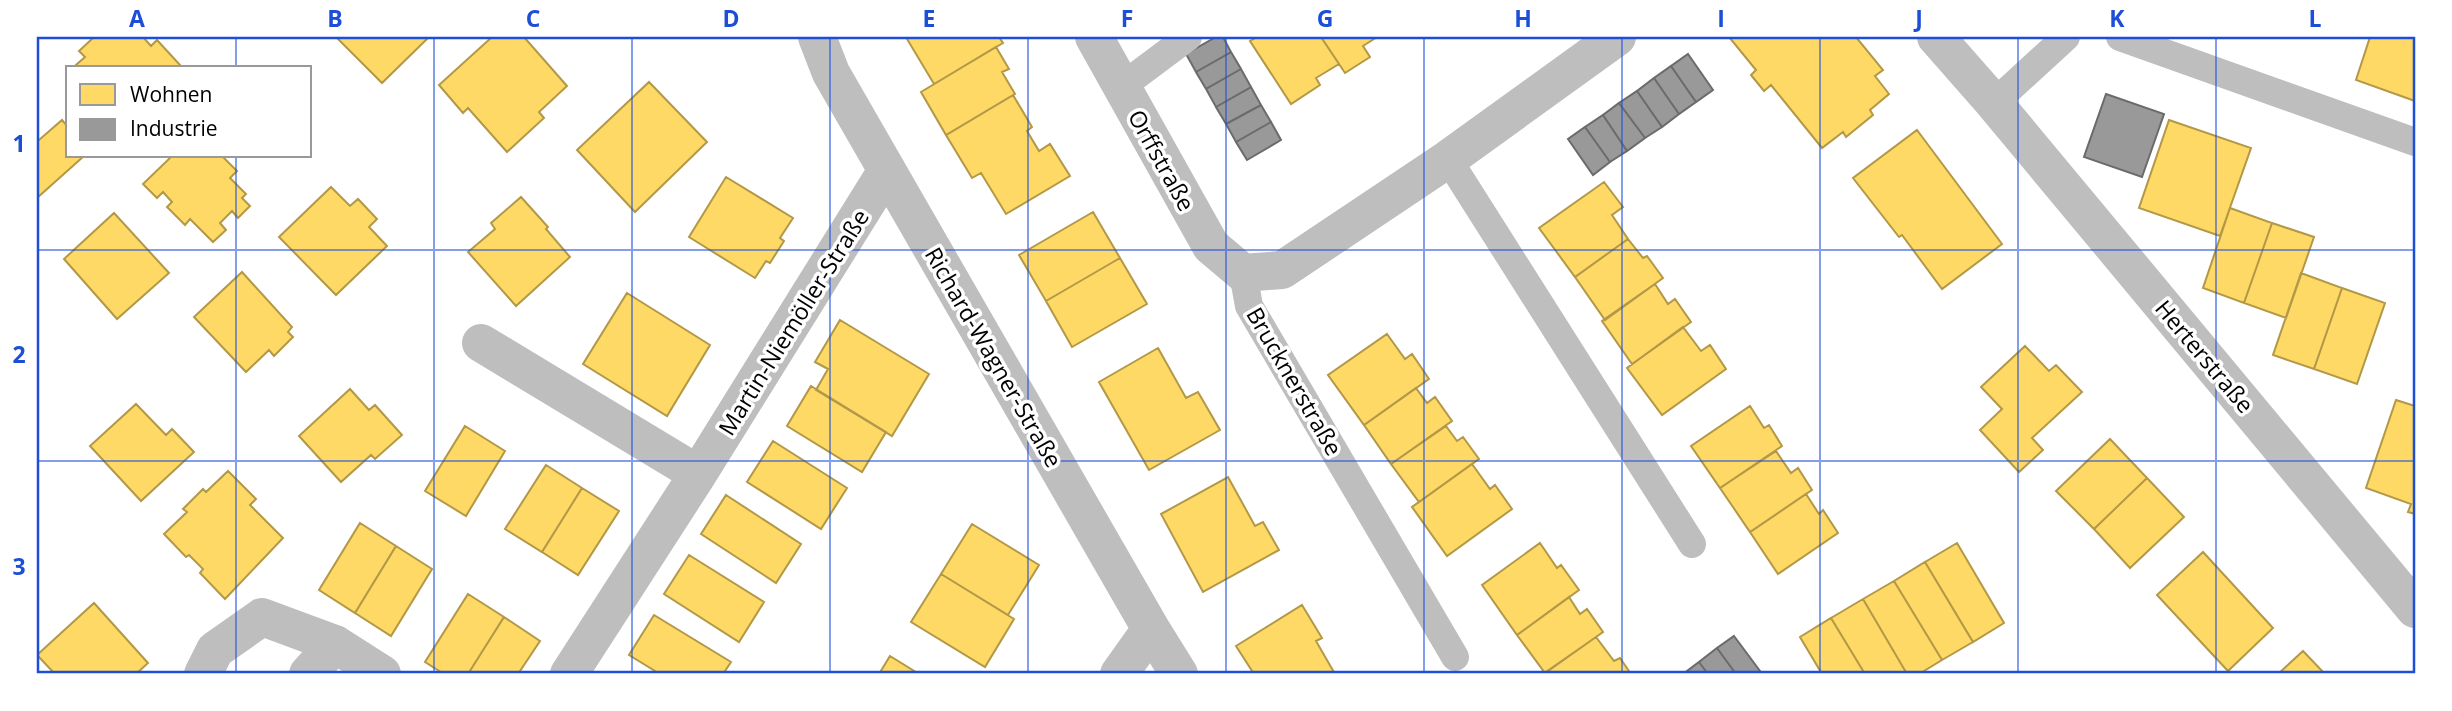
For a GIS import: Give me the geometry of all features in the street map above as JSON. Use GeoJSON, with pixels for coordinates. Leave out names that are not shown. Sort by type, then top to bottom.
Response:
{"type":"FeatureCollection","features":[{"type":"Feature","properties":{"kind":"street","name":"Richard-Wagner-Straße"},"geometry":{"type":"LineString","coordinates":[[817,37],[831,73],[1179,674]]}},
{"type":"Feature","properties":{"kind":"street","name":"Orffstraße"},"geometry":{"type":"LineString","coordinates":[[1094,37],[1211,246],[1243,273]]}},
{"type":"Feature","properties":{"kind":"street","name":"Brucknerstraße"},"geometry":{"type":"LineString","coordinates":[[1243,273],[1282,270],[1448,159],[1617,37]]}},
{"type":"Feature","properties":{"kind":"street","name":"Herterstraße"},"geometry":{"type":"LineString","coordinates":[[1936,37],[2415,609]]}},
{"type":"Feature","properties":{"kind":"street","name":"Martin-Niemöller-Straße"},"geometry":{"type":"LineString","coordinates":[[569,674],[698,474],[887,170]]}},
{"type":"Feature","properties":{"kind":"street"},"geometry":{"type":"LineString","coordinates":[[481,343],[698,474]]}},
{"type":"Feature","properties":{"kind":"street"},"geometry":{"type":"LineString","coordinates":[[203,674],[215,650],[262,617],[334,644],[382,674]]}},
{"type":"Feature","properties":{"kind":"street"},"geometry":{"type":"LineString","coordinates":[[1119,674],[1151,629]]}},
{"type":"Feature","properties":{"kind":"street"},"geometry":{"type":"LineString","coordinates":[[308,674],[334,644]]}},
{"type":"Feature","properties":{"kind":"lane"},"geometry":{"type":"LineString","coordinates":[[1121,87],[1188,37]]}},
{"type":"Feature","properties":{"kind":"lane"},"geometry":{"type":"LineString","coordinates":[[1994,103],[2066,37]]}},
{"type":"Feature","properties":{"kind":"lane"},"geometry":{"type":"LineString","coordinates":[[2120,37],[2415,142]]}},
{"type":"Feature","properties":{"kind":"lane"},"geometry":{"type":"LineString","coordinates":[[1448,159],[1692,544]]}},
{"type":"Feature","properties":{"kind":"lane","name":"Brucknerstraße"},"geometry":{"type":"LineString","coordinates":[[1243,273],[1249,306],[1455,657]]}},
{"type":"Feature","properties":{"kind":"building: Wohnen"},"geometry":{"type":"Polygon","coordinates":[[[94,37],[143,37],[151,46],[157,40],[180,65],[77,66],[85,57],[79,51],[94,37]]]}},
{"type":"Feature","properties":{"kind":"building: Wohnen"},"geometry":{"type":"Polygon","coordinates":[[[336,37],[429,37],[382,83],[336,37]]]}},
{"type":"Feature","properties":{"kind":"building: Wohnen"},"geometry":{"type":"Polygon","coordinates":[[[492,37],[524,37],[567,86],[539,112],[544,118],[507,152],[468,108],[463,113],[439,85],[492,37]]]}},
{"type":"Feature","properties":{"kind":"building: Wohnen"},"geometry":{"type":"Polygon","coordinates":[[[999,37],[1003,43],[934,84],[907,39],[999,37]]]}},
{"type":"Feature","properties":{"kind":"building: Wohnen"},"geometry":{"type":"Polygon","coordinates":[[[1257,37],[1321,37],[1339,64],[1316,78],[1320,85],[1291,104],[1250,41],[1257,37]]]}},
{"type":"Feature","properties":{"kind":"building: Wohnen"},"geometry":{"type":"Polygon","coordinates":[[[1321,37],[1377,37],[1363,46],[1370,57],[1345,73],[1321,37]]]}},
{"type":"Feature","properties":{"kind":"building: Wohnen"},"geometry":{"type":"Polygon","coordinates":[[[1729,37],[1856,37],[1883,70],[1875,76],[1889,94],[1870,110],[1873,115],[1846,137],[1843,132],[1822,148],[1771,85],[1764,91],[1751,75],[1756,70],[1729,37]]]}},
{"type":"Feature","properties":{"kind":"building: Wohnen"},"geometry":{"type":"Polygon","coordinates":[[[2370,37],[2415,37],[2415,101],[2356,80],[2370,37]]]}},
{"type":"Feature","properties":{"kind":"building: Wohnen"},"geometry":{"type":"Polygon","coordinates":[[[996,47],[1009,69],[1002,72],[1015,94],[946,135],[921,92],[996,47]]]}},
{"type":"Feature","properties":{"kind":"building: Wohnen"},"geometry":{"type":"Polygon","coordinates":[[[649,82],[707,142],[635,212],[577,150],[649,82]]]}},
{"type":"Feature","properties":{"kind":"building: Wohnen"},"geometry":{"type":"Polygon","coordinates":[[[1013,95],[1032,127],[1027,131],[1039,151],[1050,144],[1070,176],[1006,214],[981,173],[972,178],[946,135],[1013,95]]]}},
{"type":"Feature","properties":{"kind":"building: Wohnen"},"geometry":{"type":"Polygon","coordinates":[[[62,120],[66,125],[66,158],[82,158],[37,198],[37,138],[39,140],[62,120]]]}},
{"type":"Feature","properties":{"kind":"building: Wohnen"},"geometry":{"type":"Polygon","coordinates":[[[2169,120],[2251,148],[2220,236],[2139,208],[2169,120]]]}},
{"type":"Feature","properties":{"kind":"building: Wohnen"},"geometry":{"type":"Polygon","coordinates":[[[1917,130],[2002,244],[1942,289],[1902,235],[1899,237],[1853,178],[1917,130]]]}},
{"type":"Feature","properties":{"kind":"building: Wohnen"},"geometry":{"type":"Polygon","coordinates":[[[170,158],[224,158],[237,171],[230,178],[246,194],[242,198],[250,206],[238,218],[232,211],[220,223],[226,230],[213,242],[190,219],[185,225],[167,207],[172,202],[163,192],[157,198],[143,184],[170,158]]]}},
{"type":"Feature","properties":{"kind":"building: Wohnen"},"geometry":{"type":"Polygon","coordinates":[[[726,177],[793,218],[780,238],[784,241],[770,263],[766,261],[755,278],[689,237],[726,177]]]}},
{"type":"Feature","properties":{"kind":"building: Wohnen"},"geometry":{"type":"Polygon","coordinates":[[[1604,182],[1623,207],[1612,215],[1628,239],[1575,277],[1539,228],[1604,182]]]}},
{"type":"Feature","properties":{"kind":"building: Wohnen"},"geometry":{"type":"Polygon","coordinates":[[[331,187],[350,206],[358,199],[377,219],[369,227],[387,246],[336,295],[279,237],[331,187]]]}},
{"type":"Feature","properties":{"kind":"building: Wohnen"},"geometry":{"type":"Polygon","coordinates":[[[521,197],[570,257],[516,306],[468,252],[495,229],[491,223],[521,197]]]}},
{"type":"Feature","properties":{"kind":"building: Wohnen"},"geometry":{"type":"Polygon","coordinates":[[[2230,208],[2272,223],[2244,303],[2203,288],[2230,208]]]}},
{"type":"Feature","properties":{"kind":"building: Wohnen"},"geometry":{"type":"Polygon","coordinates":[[[1093,212],[1120,258],[1046,301],[1019,255],[1093,212]]]}},
{"type":"Feature","properties":{"kind":"building: Wohnen"},"geometry":{"type":"Polygon","coordinates":[[[114,213],[169,273],[117,319],[64,259],[114,213]]]}},
{"type":"Feature","properties":{"kind":"building: Wohnen"},"geometry":{"type":"Polygon","coordinates":[[[2272,223],[2314,237],[2286,318],[2244,303],[2272,223]]]}},
{"type":"Feature","properties":{"kind":"building: Wohnen"},"geometry":{"type":"Polygon","coordinates":[[[1628,239],[1643,258],[1647,256],[1663,278],[1605,320],[1575,277],[1628,239]]]}},
{"type":"Feature","properties":{"kind":"building: Wohnen"},"geometry":{"type":"Polygon","coordinates":[[[1120,258],[1147,304],[1072,347],[1046,301],[1120,258]]]}},
{"type":"Feature","properties":{"kind":"building: Wohnen"},"geometry":{"type":"Polygon","coordinates":[[[242,272],[292,327],[288,332],[293,337],[274,356],[269,350],[246,372],[194,317],[242,272]]]}},
{"type":"Feature","properties":{"kind":"building: Wohnen"},"geometry":{"type":"Polygon","coordinates":[[[2301,273],[2342,288],[2314,369],[2273,355],[2301,273]]]}},
{"type":"Feature","properties":{"kind":"building: Wohnen"},"geometry":{"type":"Polygon","coordinates":[[[1655,284],[1668,304],[1675,299],[1691,322],[1632,364],[1602,321],[1655,284]]]}},
{"type":"Feature","properties":{"kind":"building: Wohnen"},"geometry":{"type":"Polygon","coordinates":[[[2342,288],[2385,303],[2357,384],[2314,369],[2342,288]]]}},
{"type":"Feature","properties":{"kind":"building: Wohnen"},"geometry":{"type":"Polygon","coordinates":[[[627,293],[710,345],[667,416],[583,364],[627,293]]]}},
{"type":"Feature","properties":{"kind":"building: Wohnen"},"geometry":{"type":"Polygon","coordinates":[[[840,320],[929,374],[892,436],[816,390],[828,369],[815,362],[840,320]]]}},
{"type":"Feature","properties":{"kind":"building: Wohnen"},"geometry":{"type":"Polygon","coordinates":[[[1683,327],[1701,351],[1710,345],[1726,369],[1662,415],[1627,368],[1683,327]]]}},
{"type":"Feature","properties":{"kind":"building: Wohnen"},"geometry":{"type":"Polygon","coordinates":[[[1387,334],[1405,359],[1412,354],[1429,379],[1364,425],[1328,375],[1387,334]]]}},
{"type":"Feature","properties":{"kind":"building: Wohnen"},"geometry":{"type":"Polygon","coordinates":[[[2025,346],[2049,371],[2056,365],[2082,392],[2032,438],[2043,450],[2019,472],[1980,430],[2002,409],[1981,387],[2025,346]]]}},
{"type":"Feature","properties":{"kind":"building: Wohnen"},"geometry":{"type":"Polygon","coordinates":[[[1158,348],[1186,398],[1198,392],[1220,430],[1149,470],[1099,382],[1158,348]]]}},
{"type":"Feature","properties":{"kind":"building: Wohnen"},"geometry":{"type":"Polygon","coordinates":[[[811,386],[886,432],[862,472],[787,426],[811,386]]]}},
{"type":"Feature","properties":{"kind":"building: Wohnen"},"geometry":{"type":"Polygon","coordinates":[[[1416,388],[1427,403],[1435,397],[1452,421],[1391,464],[1364,425],[1416,388]]]}},
{"type":"Feature","properties":{"kind":"building: Wohnen"},"geometry":{"type":"Polygon","coordinates":[[[350,389],[369,410],[375,405],[402,435],[375,459],[371,455],[341,482],[299,436],[350,389]]]}},
{"type":"Feature","properties":{"kind":"building: Wohnen"},"geometry":{"type":"Polygon","coordinates":[[[2396,400],[2415,406],[2415,514],[2408,512],[2411,504],[2366,488],[2396,400]]]}},
{"type":"Feature","properties":{"kind":"building: Wohnen"},"geometry":{"type":"Polygon","coordinates":[[[136,404],[166,435],[172,429],[194,452],[141,501],[90,446],[136,404]]]}},
{"type":"Feature","properties":{"kind":"building: Wohnen"},"geometry":{"type":"Polygon","coordinates":[[[1750,406],[1764,428],[1769,425],[1782,446],[1720,488],[1691,446],[1750,406]]]}},
{"type":"Feature","properties":{"kind":"building: Wohnen"},"geometry":{"type":"Polygon","coordinates":[[[465,426],[505,451],[466,516],[425,491],[465,426]]]}},
{"type":"Feature","properties":{"kind":"building: Wohnen"},"geometry":{"type":"Polygon","coordinates":[[[1446,426],[1457,441],[1463,437],[1479,459],[1419,502],[1391,464],[1446,426]]]}},
{"type":"Feature","properties":{"kind":"building: Wohnen"},"geometry":{"type":"Polygon","coordinates":[[[2110,439],[2147,478],[2094,529],[2056,491],[2110,439]]]}},
{"type":"Feature","properties":{"kind":"building: Wohnen"},"geometry":{"type":"Polygon","coordinates":[[[773,441],[847,488],[821,529],[747,482],[773,441]]]}},
{"type":"Feature","properties":{"kind":"building: Wohnen"},"geometry":{"type":"Polygon","coordinates":[[[1776,451],[1791,473],[1798,468],[1812,490],[1750,532],[1720,488],[1776,451]]]}},
{"type":"Feature","properties":{"kind":"building: Wohnen"},"geometry":{"type":"Polygon","coordinates":[[[1472,464],[1490,489],[1495,485],[1512,509],[1447,556],[1412,507],[1472,464]]]}},
{"type":"Feature","properties":{"kind":"building: Wohnen"},"geometry":{"type":"Polygon","coordinates":[[[546,465],[582,488],[542,552],[505,529],[546,465]]]}},
{"type":"Feature","properties":{"kind":"building: Wohnen"},"geometry":{"type":"Polygon","coordinates":[[[228,471],[256,499],[250,505],[283,538],[225,599],[200,573],[203,569],[189,555],[186,557],[164,534],[187,512],[183,509],[203,489],[206,492],[228,471]]]}},
{"type":"Feature","properties":{"kind":"building: Wohnen"},"geometry":{"type":"Polygon","coordinates":[[[1228,477],[1255,526],[1263,522],[1279,550],[1203,592],[1161,514],[1228,477]]]}},
{"type":"Feature","properties":{"kind":"building: Wohnen"},"geometry":{"type":"Polygon","coordinates":[[[2147,478],[2184,517],[2130,568],[2094,529],[2147,478]]]}},
{"type":"Feature","properties":{"kind":"building: Wohnen"},"geometry":{"type":"Polygon","coordinates":[[[582,488],[619,511],[578,575],[542,552],[582,488]]]}},
{"type":"Feature","properties":{"kind":"building: Wohnen"},"geometry":{"type":"Polygon","coordinates":[[[1806,494],[1819,514],[1823,510],[1838,533],[1778,574],[1750,532],[1806,494]]]}},
{"type":"Feature","properties":{"kind":"building: Wohnen"},"geometry":{"type":"Polygon","coordinates":[[[726,495],[801,544],[776,583],[701,534],[726,495]]]}},
{"type":"Feature","properties":{"kind":"building: Wohnen"},"geometry":{"type":"Polygon","coordinates":[[[360,523],[396,546],[355,613],[319,590],[360,523]]]}},
{"type":"Feature","properties":{"kind":"building: Wohnen"},"geometry":{"type":"Polygon","coordinates":[[[972,524],[1039,565],[1008,615],[941,574],[972,524]]]}},
{"type":"Feature","properties":{"kind":"building: Wohnen"},"geometry":{"type":"Polygon","coordinates":[[[1540,543],[1557,568],[1561,565],[1579,590],[1517,635],[1482,585],[1540,543]]]}},
{"type":"Feature","properties":{"kind":"building: Wohnen"},"geometry":{"type":"Polygon","coordinates":[[[1957,543],[2004,623],[1973,642],[1925,562],[1957,543]]]}},
{"type":"Feature","properties":{"kind":"building: Wohnen"},"geometry":{"type":"Polygon","coordinates":[[[396,546],[432,569],[391,636],[355,613],[396,546]]]}},
{"type":"Feature","properties":{"kind":"building: Wohnen"},"geometry":{"type":"Polygon","coordinates":[[[2203,552],[2273,628],[2228,671],[2157,595],[2203,552]]]}},
{"type":"Feature","properties":{"kind":"building: Wohnen"},"geometry":{"type":"Polygon","coordinates":[[[689,555],[764,602],[739,642],[664,594],[689,555]]]}},
{"type":"Feature","properties":{"kind":"building: Wohnen"},"geometry":{"type":"Polygon","coordinates":[[[1925,562],[1973,642],[1942,660],[1894,581],[1925,562]]]}},
{"type":"Feature","properties":{"kind":"building: Wohnen"},"geometry":{"type":"Polygon","coordinates":[[[941,574],[1014,619],[985,667],[911,622],[941,574]]]}},
{"type":"Feature","properties":{"kind":"building: Wohnen"},"geometry":{"type":"Polygon","coordinates":[[[1894,581],[1942,660],[1919,674],[1907,674],[1863,599],[1894,581]]]}},
{"type":"Feature","properties":{"kind":"building: Wohnen"},"geometry":{"type":"Polygon","coordinates":[[[468,594],[504,617],[468,674],[444,674],[425,662],[468,594]]]}},
{"type":"Feature","properties":{"kind":"building: Wohnen"},"geometry":{"type":"Polygon","coordinates":[[[1569,597],[1580,614],[1587,609],[1603,632],[1545,673],[1517,635],[1569,597]]]}},
{"type":"Feature","properties":{"kind":"building: Wohnen"},"geometry":{"type":"Polygon","coordinates":[[[1863,599],[1907,674],[1865,674],[1831,618],[1863,599]]]}},
{"type":"Feature","properties":{"kind":"building: Wohnen"},"geometry":{"type":"Polygon","coordinates":[[[94,603],[148,663],[136,674],[55,674],[37,655],[94,603]]]}},
{"type":"Feature","properties":{"kind":"building: Wohnen"},"geometry":{"type":"Polygon","coordinates":[[[1302,605],[1322,638],[1316,641],[1335,674],[1254,674],[1236,646],[1302,605]]]}},
{"type":"Feature","properties":{"kind":"building: Wohnen"},"geometry":{"type":"Polygon","coordinates":[[[654,615],[731,662],[723,674],[660,674],[629,655],[654,615]]]}},
{"type":"Feature","properties":{"kind":"building: Wohnen"},"geometry":{"type":"Polygon","coordinates":[[[504,617],[540,641],[518,674],[468,674],[504,617]]]}},
{"type":"Feature","properties":{"kind":"building: Wohnen"},"geometry":{"type":"Polygon","coordinates":[[[1831,618],[1865,674],[1822,674],[1800,637],[1831,618]]]}},
{"type":"Feature","properties":{"kind":"building: Wohnen"},"geometry":{"type":"Polygon","coordinates":[[[1596,637],[1614,661],[1620,658],[1631,674],[1543,674],[1596,637]]]}},
{"type":"Feature","properties":{"kind":"building: Wohnen"},"geometry":{"type":"Polygon","coordinates":[[[2303,651],[2325,674],[2278,674],[2303,651]]]}},
{"type":"Feature","properties":{"kind":"building: Wohnen"},"geometry":{"type":"Polygon","coordinates":[[[890,656],[919,674],[879,674],[890,656]]]}},
{"type":"Feature","properties":{"kind":"building: Industrie"},"geometry":{"type":"Polygon","coordinates":[[[1216,37],[1223,37],[1231,52],[1196,72],[1186,54],[1216,37]]]}},
{"type":"Feature","properties":{"kind":"building: Industrie"},"geometry":{"type":"Polygon","coordinates":[[[1231,52],[1241,69],[1206,89],[1196,72],[1231,52]]]}},
{"type":"Feature","properties":{"kind":"building: Industrie"},"geometry":{"type":"Polygon","coordinates":[[[1688,54],[1713,90],[1696,102],[1671,66],[1688,54]]]}},
{"type":"Feature","properties":{"kind":"building: Industrie"},"geometry":{"type":"Polygon","coordinates":[[[1671,66],[1696,102],[1679,114],[1654,78],[1671,66]]]}},
{"type":"Feature","properties":{"kind":"building: Industrie"},"geometry":{"type":"Polygon","coordinates":[[[1241,69],[1251,87],[1216,107],[1206,89],[1241,69]]]}},
{"type":"Feature","properties":{"kind":"building: Industrie"},"geometry":{"type":"Polygon","coordinates":[[[1654,78],[1679,114],[1662,127],[1637,91],[1654,78]]]}},
{"type":"Feature","properties":{"kind":"building: Industrie"},"geometry":{"type":"Polygon","coordinates":[[[1251,87],[1261,105],[1226,124],[1216,107],[1251,87]]]}},
{"type":"Feature","properties":{"kind":"building: Industrie"},"geometry":{"type":"Polygon","coordinates":[[[1637,91],[1662,127],[1645,138],[1619,103],[1637,91]]]}},
{"type":"Feature","properties":{"kind":"building: Industrie"},"geometry":{"type":"Polygon","coordinates":[[[2106,94],[2164,114],[2142,177],[2084,157],[2106,94]]]}},
{"type":"Feature","properties":{"kind":"building: Industrie"},"geometry":{"type":"Polygon","coordinates":[[[1619,103],[1645,138],[1627,151],[1603,115],[1619,103]]]}},
{"type":"Feature","properties":{"kind":"building: Industrie"},"geometry":{"type":"Polygon","coordinates":[[[1261,105],[1271,122],[1236,142],[1226,124],[1261,105]]]}},
{"type":"Feature","properties":{"kind":"building: Industrie"},"geometry":{"type":"Polygon","coordinates":[[[1603,115],[1627,151],[1610,162],[1585,127],[1603,115]]]}},
{"type":"Feature","properties":{"kind":"building: Industrie"},"geometry":{"type":"Polygon","coordinates":[[[1271,122],[1281,140],[1247,160],[1236,142],[1271,122]]]}},
{"type":"Feature","properties":{"kind":"building: Industrie"},"geometry":{"type":"Polygon","coordinates":[[[1585,127],[1610,162],[1593,175],[1568,139],[1585,127]]]}},
{"type":"Feature","properties":{"kind":"building: Industrie"},"geometry":{"type":"Polygon","coordinates":[[[1734,636],[1760,671],[1756,674],[1736,674],[1717,648],[1734,636]]]}},
{"type":"Feature","properties":{"kind":"building: Industrie"},"geometry":{"type":"Polygon","coordinates":[[[1717,648],[1736,674],[1708,674],[1699,662],[1717,648]]]}},
{"type":"Feature","properties":{"kind":"building: Industrie"},"geometry":{"type":"Polygon","coordinates":[[[1699,662],[1708,674],[1683,674],[1699,662]]]}}]}
